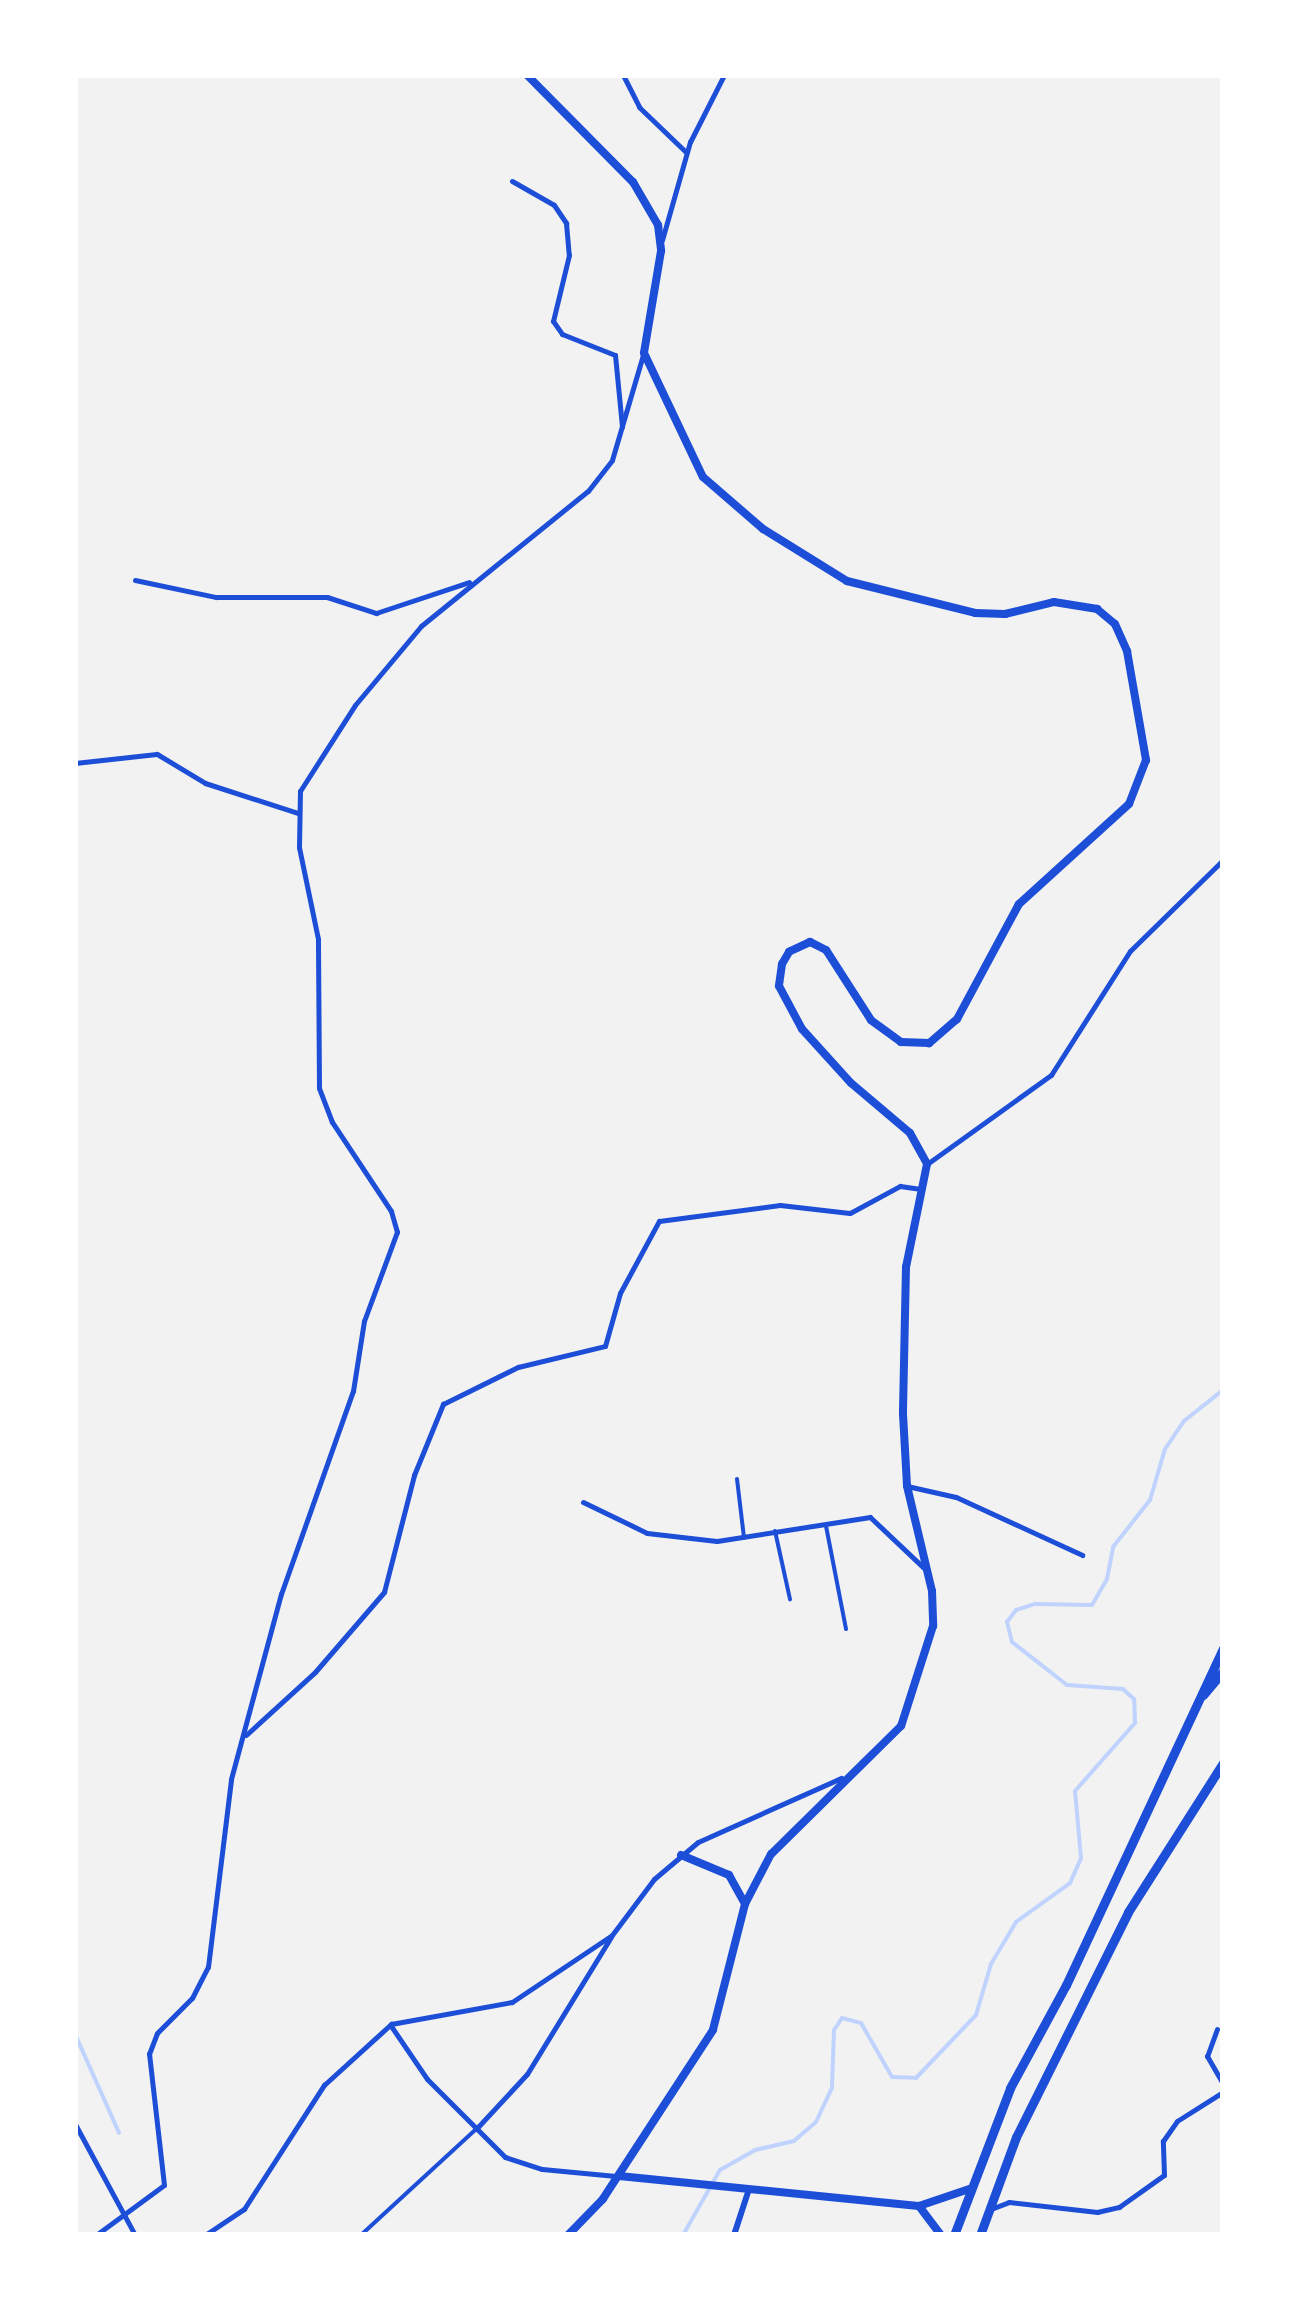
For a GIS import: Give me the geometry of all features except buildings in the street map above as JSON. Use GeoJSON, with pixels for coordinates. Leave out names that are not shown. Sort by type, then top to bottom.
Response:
{"type":"FeatureCollection","features":[{"type":"Feature","properties":{"kind":"highway"},"geometry":{"type":"LineString","coordinates":[[954,2235],[968,2189],[1223,1648]]}},
{"type":"Feature","properties":{"kind":"highway"},"geometry":{"type":"LineString","coordinates":[[1199,1698],[1223,1670]]}},
{"type":"Feature","properties":{"kind":"highway"},"geometry":{"type":"LineString","coordinates":[[980,2235],[1016,2138],[1128,1912],[1223,1763]]}},
{"type":"Feature","properties":{"kind":"main road"},"geometry":{"type":"LineString","coordinates":[[527,75],[633,182],[661,243],[644,352],[703,477],[806,560],[847,581],[975,613],[1076,602],[1098,609],[1122,636],[1144,726],[1139,784],[1112,826],[1020,904],[944,1032],[916,1045],[884,1032],[826,950],[815,944],[800,946],[782,964],[779,986],[802,1029],[850,1083],[910,1133],[928,1164],[906,1267],[907,1486],[928,1572],[933,1626],[910,1710],[880,1752],[841,1778],[771,1854],[745,1904],[713,2030],[589,2220],[568,2235]]}},
{"type":"Feature","properties":{"kind":"main road"},"geometry":{"type":"LineString","coordinates":[[682,1855],[729,1875],[745,1904]]}},
{"type":"Feature","properties":{"kind":"main road"},"geometry":{"type":"LineString","coordinates":[[620,2176],[750,2186],[919,2206],[968,2189]]}},
{"type":"Feature","properties":{"kind":"main road"},"geometry":{"type":"LineString","coordinates":[[919,2206],[941,2235]]}},
{"type":"Feature","properties":{"kind":"street"},"geometry":{"type":"LineString","coordinates":[[623,75],[639,107],[687,152]]}},
{"type":"Feature","properties":{"kind":"street"},"geometry":{"type":"LineString","coordinates":[[661,243],[687,152],[724,75]]}},
{"type":"Feature","properties":{"kind":"street"},"geometry":{"type":"LineString","coordinates":[[512,181],[554,205],[566,223],[569,256],[553,321],[562,334],[615,355],[623,434]]}},
{"type":"Feature","properties":{"kind":"street"},"geometry":{"type":"LineString","coordinates":[[96,2235],[164,2186],[148,2054],[164,2024],[192,1998],[215,1945],[218,1840],[244,1736],[281,1594],[352,1391],[364,1322],[397,1232],[392,1211],[332,1122],[320,1088],[318,940],[298,813],[300,790],[355,705],[421,626],[588,491],[623,434],[644,352]]}},
{"type":"Feature","properties":{"kind":"street"},"geometry":{"type":"LineString","coordinates":[[135,580],[216,598],[327,597],[376,612],[476,579]]}},
{"type":"Feature","properties":{"kind":"street"},"geometry":{"type":"LineString","coordinates":[[75,762],[157,754],[205,783],[298,813]]}},
{"type":"Feature","properties":{"kind":"street"},"geometry":{"type":"LineString","coordinates":[[928,1164],[1051,1075],[1130,951],[1223,860]]}},
{"type":"Feature","properties":{"kind":"street"},"geometry":{"type":"LineString","coordinates":[[244,1736],[305,1683],[384,1592],[414,1474],[448,1398],[518,1367],[606,1346],[620,1293],[659,1220],[780,1205],[850,1213],[900,1186],[922,1189]]}},
{"type":"Feature","properties":{"kind":"street"},"geometry":{"type":"LineString","coordinates":[[736,1479],[744,1538]]}},
{"type":"Feature","properties":{"kind":"street"},"geometry":{"type":"LineString","coordinates":[[907,1486],[956,1497],[1082,1555]]}},
{"type":"Feature","properties":{"kind":"street"},"geometry":{"type":"LineString","coordinates":[[583,1502],[647,1534],[744,1538],[825,1523],[877,1520],[928,1572]]}},
{"type":"Feature","properties":{"kind":"street"},"geometry":{"type":"LineString","coordinates":[[825,1523],[846,1629]]}},
{"type":"Feature","properties":{"kind":"street"},"geometry":{"type":"LineString","coordinates":[[775,1532],[790,1599]]}},
{"type":"Feature","properties":{"kind":"street"},"geometry":{"type":"LineString","coordinates":[[361,2235],[476,2130],[526,2074],[636,1899],[682,1855],[841,1778]]}},
{"type":"Feature","properties":{"kind":"street"},"geometry":{"type":"LineString","coordinates":[[205,2235],[244,2210],[324,2085],[391,2024],[494,2010],[612,1935]]}},
{"type":"Feature","properties":{"kind":"street"},"geometry":{"type":"LineString","coordinates":[[391,2024],[414,2063],[476,2130],[524,2166],[620,2176]]}},
{"type":"Feature","properties":{"kind":"street"},"geometry":{"type":"LineString","coordinates":[[1216,2028],[1208,2056],[1223,2084]]}},
{"type":"Feature","properties":{"kind":"street"},"geometry":{"type":"LineString","coordinates":[[986,2212],[1008,2202],[1097,2212],[1119,2207],[1164,2175],[1163,2141],[1177,2121],[1223,2092]]}},
{"type":"Feature","properties":{"kind":"street"},"geometry":{"type":"LineString","coordinates":[[75,2124],[135,2235]]}},
{"type":"Feature","properties":{"kind":"street"},"geometry":{"type":"LineString","coordinates":[[734,2235],[750,2186]]}},
{"type":"Feature","properties":{"kind":"waterway"},"geometry":{"type":"LineString","coordinates":[[683,2235],[720,2170],[755,2150],[794,2141],[816,2122],[832,2087],[834,2030],[842,2018],[861,2023],[892,2077],[916,2078],[976,2015],[991,1964],[1016,1922],[1070,1883],[1081,1858],[1075,1791],[1135,1723],[1134,1699],[1123,1689],[1067,1685],[1012,1642],[1007,1622],[1016,1610],[1035,1604],[1092,1605],[1107,1579],[1113,1547],[1150,1500],[1165,1449],[1184,1421],[1223,1390]]}},
{"type":"Feature","properties":{"kind":"waterway"},"geometry":{"type":"LineString","coordinates":[[75,2034],[119,2133]]}}]}
